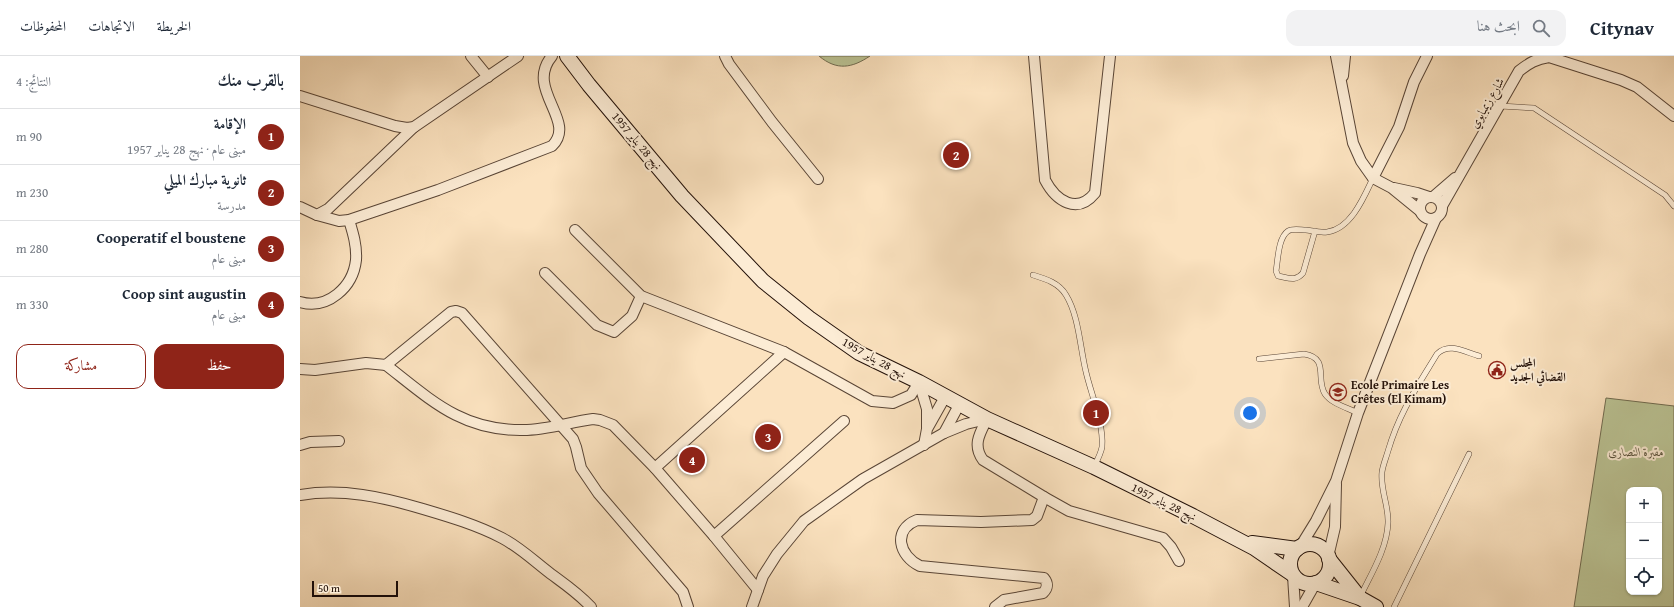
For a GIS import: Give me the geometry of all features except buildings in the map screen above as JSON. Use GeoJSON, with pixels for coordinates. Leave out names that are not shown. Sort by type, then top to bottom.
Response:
{"type":"FeatureCollection","features":[{"type":"Feature","properties":{"kind":"street"},"geometry":{"type":"LineString","coordinates":[[471,56],[488,77]]}},
{"type":"Feature","properties":{"kind":"street"},"geometry":{"type":"LineString","coordinates":[[317,215],[328,209],[414,127],[518,56]]}},
{"type":"Feature","properties":{"kind":"street"},"geometry":{"type":"LineString","coordinates":[[300,207],[317,215],[339,220],[349,220],[438,190],[552,146],[558,137],[560,127],[549,102],[544,83],[546,67],[552,56]]}},
{"type":"Feature","properties":{"kind":"street","name":"نهج 28 يناير 1957"},"geometry":{"type":"LineString","coordinates":[[567,56],[589,85],[682,196],[763,281],[809,318],[859,353],[919,382],[987,419],[1094,467],[1241,540],[1267,556],[1293,575]]}},
{"type":"Feature","properties":{"kind":"street"},"geometry":{"type":"LineString","coordinates":[[725,56],[729,64],[772,122],[818,179]]}},
{"type":"Feature","properties":{"kind":"street"},"geometry":{"type":"LineString","coordinates":[[1034,56],[1045,180],[1051,191],[1060,199],[1070,204],[1080,204],[1089,201],[1095,193],[1110,56]]}},
{"type":"Feature","properties":{"kind":"street"},"geometry":{"type":"LineString","coordinates":[[1336,56],[1353,142],[1361,161],[1373,178],[1392,188],[1428,219],[1436,218]]}},
{"type":"Feature","properties":{"kind":"street"},"geometry":{"type":"LineString","coordinates":[[1342,91],[1345,56]]}},
{"type":"Feature","properties":{"kind":"street"},"geometry":{"type":"LineString","coordinates":[[1373,178],[1399,127],[1414,82],[1427,56]]}},
{"type":"Feature","properties":{"kind":"street","name":"شارع زيمبابوي"},"geometry":{"type":"LineString","coordinates":[[1442,206],[1519,71],[1530,62],[1549,58],[1621,80],[1637,87],[1674,116]]}},
{"type":"Feature","properties":{"kind":"street"},"geometry":{"type":"LineString","coordinates":[[300,96],[395,126],[407,128],[414,127]]}},
{"type":"Feature","properties":{"kind":"street","name":"شارع زيمبابوي"},"geometry":{"type":"LineString","coordinates":[[1431,197],[1461,172]]}},
{"type":"Feature","properties":{"kind":"street"},"geometry":{"type":"LineString","coordinates":[[1295,607],[1293,575],[1290,560],[1320,515],[1336,481],[1358,413],[1420,254],[1442,206],[1440,201],[1431,197],[1392,188]]}},
{"type":"Feature","properties":{"kind":"street"},"geometry":{"type":"LineString","coordinates":[[1420,254],[1421,213],[1423,200],[1431,197]]}},
{"type":"Feature","properties":{"kind":"street"},"geometry":{"type":"LineString","coordinates":[[300,302],[305,304],[322,303],[335,297],[350,280],[356,260],[356,245],[349,220]]}},
{"type":"Feature","properties":{"kind":"street"},"geometry":{"type":"LineString","coordinates":[[575,230],[641,296],[784,352],[872,400],[893,403],[911,395],[919,382]]}},
{"type":"Feature","properties":{"kind":"street"},"geometry":{"type":"LineString","coordinates":[[546,273],[597,326],[614,332],[632,316],[641,296]]}},
{"type":"Feature","properties":{"kind":"street"},"geometry":{"type":"LineString","coordinates":[[386,365],[451,312],[459,312],[464,314],[572,439],[576,447],[581,468],[598,493],[683,592],[688,607]]}},
{"type":"Feature","properties":{"kind":"street"},"geometry":{"type":"LineString","coordinates":[[655,468],[784,352]]}},
{"type":"Feature","properties":{"kind":"street"},"geometry":{"type":"LineString","coordinates":[[300,369],[315,370],[366,363],[386,365],[442,408],[465,420],[488,428],[524,430],[560,426],[593,419],[607,422],[613,425],[655,468],[714,536],[758,590]]}},
{"type":"Feature","properties":{"kind":"street"},"geometry":{"type":"LineString","coordinates":[[919,382],[927,409],[927,429],[924,445]]}},
{"type":"Feature","properties":{"kind":"street"},"geometry":{"type":"LineString","coordinates":[[927,429],[945,397]]}},
{"type":"Feature","properties":{"kind":"street"},"geometry":{"type":"LineString","coordinates":[[944,433],[959,405]]}},
{"type":"Feature","properties":{"kind":"street"},"geometry":{"type":"LineString","coordinates":[[752,607],[763,576],[776,554],[804,521],[863,479],[944,433],[966,424],[987,419]]}},
{"type":"Feature","properties":{"kind":"street"},"geometry":{"type":"LineString","coordinates":[[987,419],[977,442],[978,452],[983,460],[1070,511],[1163,538],[1171,547],[1179,561]]}},
{"type":"Feature","properties":{"kind":"street"},"geometry":{"type":"LineString","coordinates":[[714,536],[844,421]]}},
{"type":"Feature","properties":{"kind":"street"},"geometry":{"type":"LineString","coordinates":[[300,445],[310,442],[339,441]]}},
{"type":"Feature","properties":{"kind":"street"},"geometry":{"type":"LineString","coordinates":[[1302,607],[1316,584],[1327,574],[1329,567],[1328,558],[1335,527],[1336,481]]}},
{"type":"Feature","properties":{"kind":"street"},"geometry":{"type":"LineString","coordinates":[[300,495],[332,493],[358,494],[385,498],[448,516],[478,527],[503,539],[529,555],[550,573],[578,593],[591,607]]}},
{"type":"Feature","properties":{"kind":"street"},"geometry":{"type":"LineString","coordinates":[[995,607],[1004,600],[1043,593],[1046,588],[1046,581],[1044,578],[920,566],[914,563],[905,554],[901,543],[902,533],[908,524],[917,520],[981,522],[1032,520],[1037,516],[1044,497]]}},
{"type":"Feature","properties":{"kind":"street","name":"نهج 28 يناير 1957"},"geometry":{"type":"LineString","coordinates":[[1241,540],[1269,546],[1298,548]]}},
{"type":"Feature","properties":{"kind":"street"},"geometry":{"type":"LineString","coordinates":[[1298,548],[1310,545],[1321,548],[1360,598]]}},
{"type":"Feature","properties":{"kind":"street"},"geometry":{"type":"LineString","coordinates":[[1293,575],[1303,583],[1316,584],[1360,598],[1376,607]]}},
{"type":"Feature","properties":{"kind":"lane"},"geometry":{"type":"LineString","coordinates":[[1500,106],[1534,108],[1665,196],[1674,206]]}},
{"type":"Feature","properties":{"kind":"lane"},"geometry":{"type":"LineString","coordinates":[[1315,231],[1304,272],[1299,278],[1294,279],[1278,276],[1276,272],[1281,240],[1286,232],[1290,229],[1328,232],[1343,226],[1352,218],[1373,178]]}},
{"type":"Feature","properties":{"kind":"lane"},"geometry":{"type":"LineString","coordinates":[[1033,275],[1047,279],[1058,285],[1066,295],[1077,324],[1100,429],[1102,448],[1094,467]]}},
{"type":"Feature","properties":{"kind":"lane"},"geometry":{"type":"LineString","coordinates":[[1360,598],[1381,554],[1386,537],[1388,522],[1387,509],[1382,490],[1382,471],[1400,417],[1441,350],[1452,348],[1479,356]]}},
{"type":"Feature","properties":{"kind":"lane"},"geometry":{"type":"LineString","coordinates":[[1259,359],[1304,354],[1311,355],[1317,359],[1320,365],[1322,385],[1326,395],[1330,399],[1358,413]]}},
{"type":"Feature","properties":{"kind":"lane"},"geometry":{"type":"LineString","coordinates":[[1394,607],[1469,454]]}},
{"type":"Feature","properties":{"kind":"green space"},"geometry":{"type":"Polygon","coordinates":[[[819,56],[870,56],[851,65],[838,66],[819,56]]]}},
{"type":"Feature","properties":{"kind":"green space","name":"مقبرة النصارى"},"geometry":{"type":"Polygon","coordinates":[[[1606,398],[1674,406],[1674,607],[1574,607],[1606,398]]]}},
{"type":"Feature","properties":{"kind":"place","name":"ثانوية مبارك الميلي"},"geometry":{"type":"Point","coordinates":[956,155]}},
{"type":"Feature","properties":{"kind":"place","name":"المجلس القضائي الجديد"},"geometry":{"type":"Point","coordinates":[1497,370]}},
{"type":"Feature","properties":{"kind":"place","name":"Ecole Primaire Les Crêtes (El Kimam)"},"geometry":{"type":"Point","coordinates":[1338,392]}},
{"type":"Feature","properties":{"kind":"place","name":"الإقامة"},"geometry":{"type":"Point","coordinates":[1096,413]}},
{"type":"Feature","properties":{"kind":"place","name":"Cooperatif el boustene"},"geometry":{"type":"Point","coordinates":[768,437]}},
{"type":"Feature","properties":{"kind":"place","name":"Coop sint augustin"},"geometry":{"type":"Point","coordinates":[692,460]}}]}
